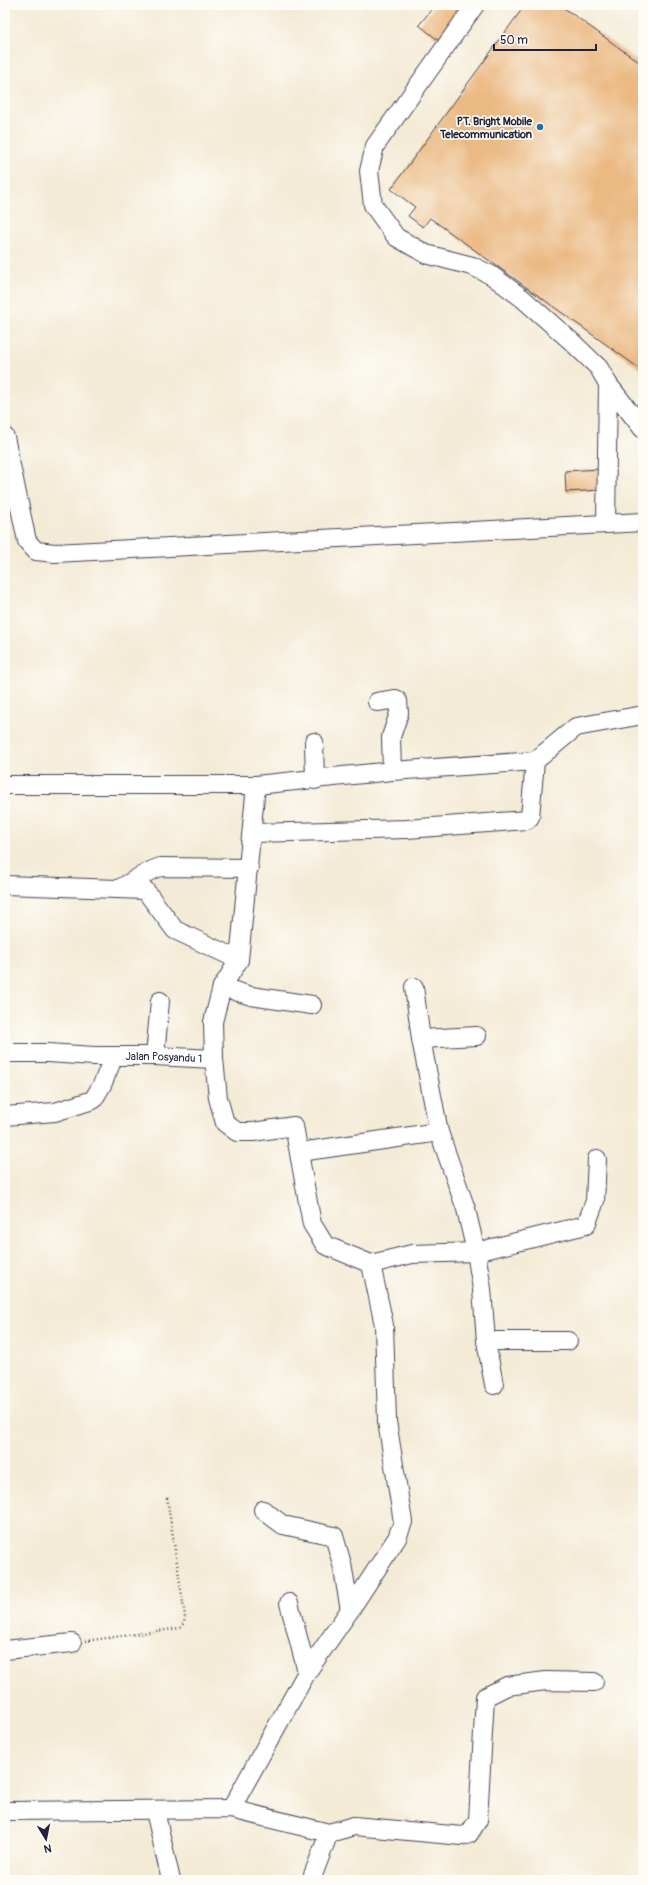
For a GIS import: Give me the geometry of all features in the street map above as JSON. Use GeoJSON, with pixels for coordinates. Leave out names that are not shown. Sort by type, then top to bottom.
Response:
{"type":"FeatureCollection","features":[{"type":"Feature","properties":{"kind":"street"},"geometry":{"type":"LineString","coordinates":[[475,5],[375,146],[369,172],[373,205],[396,237],[426,254],[472,266],[491,275],[522,298],[599,368],[608,384],[643,429]]}},
{"type":"Feature","properties":{"kind":"street"},"geometry":{"type":"LineString","coordinates":[[606,524],[608,384]]}},
{"type":"Feature","properties":{"kind":"street"},"geometry":{"type":"LineString","coordinates":[[5,437],[27,541],[36,551],[55,553],[643,522]]}},
{"type":"Feature","properties":{"kind":"street"},"geometry":{"type":"LineString","coordinates":[[378,702],[396,699],[398,701],[399,714],[390,737],[392,771]]}},
{"type":"Feature","properties":{"kind":"street"},"geometry":{"type":"LineString","coordinates":[[5,785],[256,785],[392,771],[535,761],[576,727],[602,721],[643,715]]}},
{"type":"Feature","properties":{"kind":"street"},"geometry":{"type":"LineString","coordinates":[[314,742],[315,780]]}},
{"type":"Feature","properties":{"kind":"street"},"geometry":{"type":"LineString","coordinates":[[252,834],[407,829],[527,820],[530,817],[535,761]]}},
{"type":"Feature","properties":{"kind":"street"},"geometry":{"type":"LineString","coordinates":[[256,785],[239,960],[222,987],[213,1022],[214,1059],[218,1098],[226,1123],[237,1132],[253,1132],[294,1126],[298,1141],[312,1224],[325,1245],[371,1264],[412,1254],[476,1252],[586,1225],[595,1201],[597,1160]]}},
{"type":"Feature","properties":{"kind":"street"},"geometry":{"type":"LineString","coordinates":[[118,889],[135,881],[149,871],[161,867],[249,868]]}},
{"type":"Feature","properties":{"kind":"street"},"geometry":{"type":"LineString","coordinates":[[5,886],[145,890],[175,930],[239,960]]}},
{"type":"Feature","properties":{"kind":"street"},"geometry":{"type":"LineString","coordinates":[[222,987],[251,996],[312,1005]]}},
{"type":"Feature","properties":{"kind":"street"},"geometry":{"type":"LineString","coordinates":[[414,987],[439,1132],[466,1209],[476,1252],[482,1289],[486,1341],[494,1385]]}},
{"type":"Feature","properties":{"kind":"street"},"geometry":{"type":"LineString","coordinates":[[155,1056],[160,1001]]}},
{"type":"Feature","properties":{"kind":"street"},"geometry":{"type":"LineString","coordinates":[[422,1039],[477,1036]]}},
{"type":"Feature","properties":{"kind":"street","name":"Jalan Posyandu 1"},"geometry":{"type":"LineString","coordinates":[[5,1053],[155,1056],[214,1059]]}},
{"type":"Feature","properties":{"kind":"street"},"geometry":{"type":"LineString","coordinates":[[5,1116],[55,1112],[93,1100],[102,1085],[114,1056]]}},
{"type":"Feature","properties":{"kind":"street"},"geometry":{"type":"LineString","coordinates":[[298,1141],[439,1132]]}},
{"type":"Feature","properties":{"kind":"street"},"geometry":{"type":"LineString","coordinates":[[231,1809],[307,1672],[397,1538],[403,1522],[386,1421],[384,1325],[371,1264]]}},
{"type":"Feature","properties":{"kind":"street"},"geometry":{"type":"LineString","coordinates":[[486,1341],[568,1341]]}},
{"type":"Feature","properties":{"kind":"street"},"geometry":{"type":"LineString","coordinates":[[263,1510],[283,1525],[334,1536],[342,1564],[350,1610]]}},
{"type":"Feature","properties":{"kind":"street"},"geometry":{"type":"LineString","coordinates":[[289,1603],[307,1672]]}},
{"type":"Feature","properties":{"kind":"street"},"geometry":{"type":"LineString","coordinates":[[5,1650],[72,1643]]}},
{"type":"Feature","properties":{"kind":"street"},"geometry":{"type":"LineString","coordinates":[[5,1811],[155,1811],[231,1809],[329,1833],[354,1826],[462,1836],[469,1834],[478,1820],[485,1697],[507,1686],[546,1681],[594,1682]]}},
{"type":"Feature","properties":{"kind":"street"},"geometry":{"type":"LineString","coordinates":[[155,1811],[171,1880]]}},
{"type":"Feature","properties":{"kind":"street"},"geometry":{"type":"LineString","coordinates":[[314,1880],[313,1875],[329,1833]]}},
{"type":"Feature","properties":{"kind":"path"},"geometry":{"type":"LineString","coordinates":[[72,1643],[182,1627],[185,1616],[167,1497]]}},
{"type":"Feature","properties":{"kind":"building"},"geometry":{"type":"Polygon","coordinates":[[[435,5],[473,5],[443,44],[419,25],[435,5]]]}},
{"type":"Feature","properties":{"kind":"building","name":"PT. Bright Mobile Telecommunication"},"geometry":{"type":"Polygon","coordinates":[[[525,5],[560,5],[643,65],[643,371],[430,218],[423,227],[408,216],[415,207],[391,189],[525,5]]]}},
{"type":"Feature","properties":{"kind":"building"},"geometry":{"type":"Polygon","coordinates":[[[600,469],[601,490],[566,492],[565,471],[600,469]]]}},
{"type":"Feature","properties":{"kind":"place","name":"PT. Bright Mobile Telecommunication"},"geometry":{"type":"Point","coordinates":[540,127]}}]}
